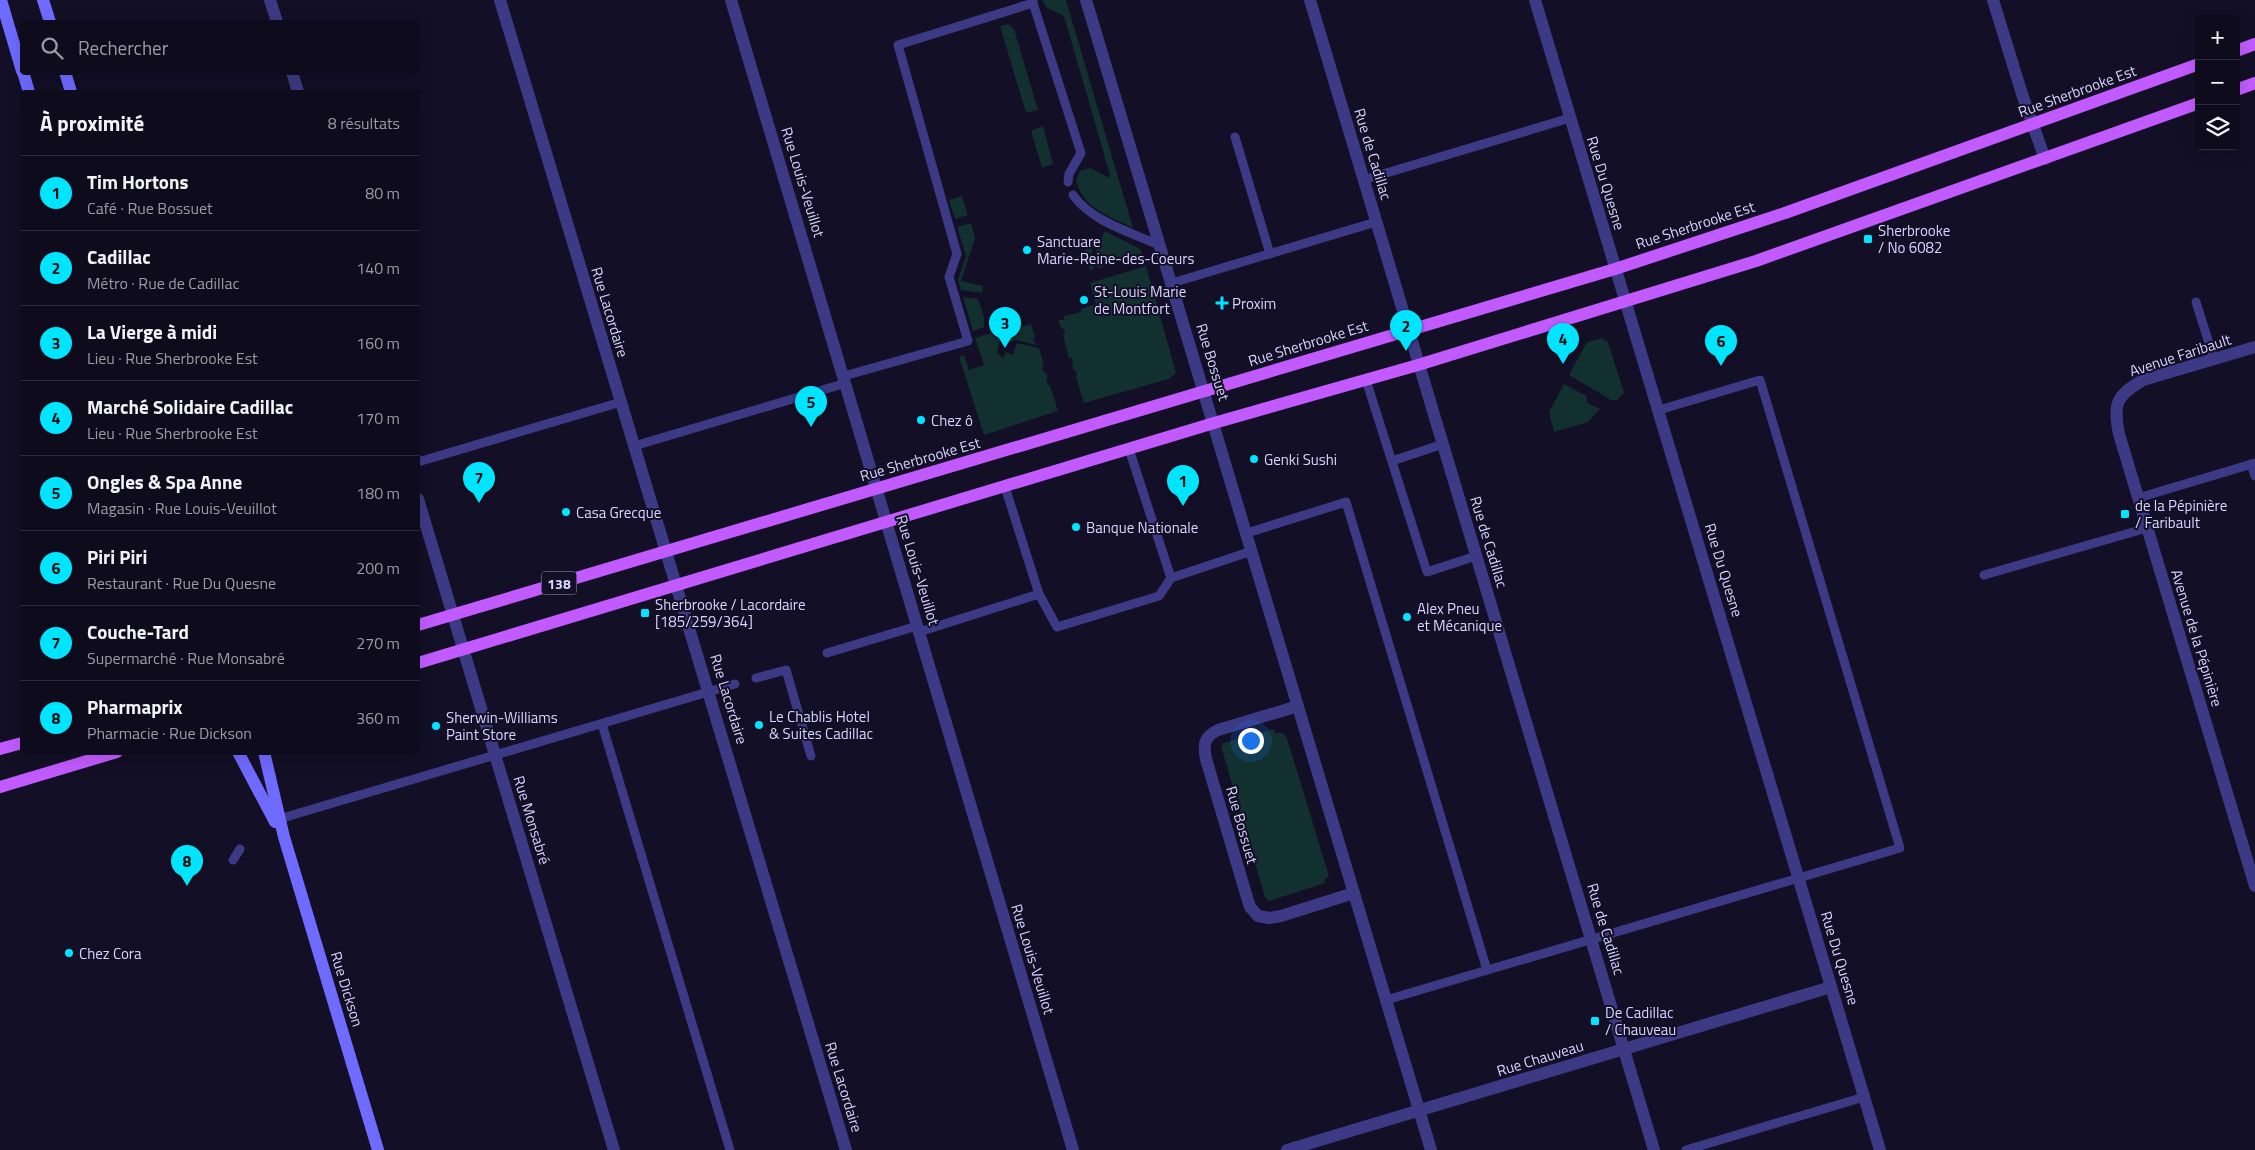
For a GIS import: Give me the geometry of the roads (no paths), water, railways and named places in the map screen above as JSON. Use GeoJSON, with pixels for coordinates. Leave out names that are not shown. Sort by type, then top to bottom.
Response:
{"type":"FeatureCollection","features":[{"type":"Feature","properties":{"kind":"main road"},"geometry":{"type":"LineString","coordinates":[[1,0],[20,62]]}},
{"type":"Feature","properties":{"kind":"main road"},"geometry":{"type":"LineString","coordinates":[[43,0],[49,20]]}},
{"type":"Feature","properties":{"kind":"main road"},"geometry":{"type":"LineString","coordinates":[[2240,50],[2255,44]]}},
{"type":"Feature","properties":{"kind":"main road","name":"Rue Sherbrooke Est"},"geometry":{"type":"LineString","coordinates":[[420,624],[1615,269],[1785,212],[2195,65]]}},
{"type":"Feature","properties":{"kind":"main road"},"geometry":{"type":"LineString","coordinates":[[24,75],[28,90]]}},
{"type":"Feature","properties":{"kind":"main road"},"geometry":{"type":"LineString","coordinates":[[66,75],[70,90]]}},
{"type":"Feature","properties":{"kind":"main road"},"geometry":{"type":"LineString","coordinates":[[2240,89],[2255,83]]}},
{"type":"Feature","properties":{"kind":"main road","name":"138"},"geometry":{"type":"LineString","coordinates":[[420,662],[887,524],[1214,423],[1418,365],[1756,262],[2196,105]]}},
{"type":"Feature","properties":{"kind":"main road"},"geometry":{"type":"LineString","coordinates":[[0,749],[20,744]]}},
{"type":"Feature","properties":{"kind":"main road"},"geometry":{"type":"LineString","coordinates":[[0,787],[108,755]]}},
{"type":"Feature","properties":{"kind":"main road","name":"Rue Dickson"},"geometry":{"type":"LineString","coordinates":[[240,755],[284,837]]}},
{"type":"Feature","properties":{"kind":"main road","name":"Rue Dickson"},"geometry":{"type":"LineString","coordinates":[[265,755],[284,837],[378,1150]]}},
{"type":"Feature","properties":{"kind":"street"},"geometry":{"type":"LineString","coordinates":[[270,0],[276,20]]}},
{"type":"Feature","properties":{"kind":"street","name":"Rue Lacordaire"},"geometry":{"type":"LineString","coordinates":[[500,0],[620,402],[710,692],[846,1150]]}},
{"type":"Feature","properties":{"kind":"street","name":"Rue Louis-Veuillot"},"geometry":{"type":"LineString","coordinates":[[732,0],[1073,1150]]}},
{"type":"Feature","properties":{"kind":"street","name":"Rue Bossuet"},"geometry":{"type":"LineString","coordinates":[[1086,0],[1431,1150]]}},
{"type":"Feature","properties":{"kind":"street","name":"Rue de Cadillac"},"geometry":{"type":"LineString","coordinates":[[1310,0],[1654,1150]]}},
{"type":"Feature","properties":{"kind":"street","name":"Rue Du Quesne"},"geometry":{"type":"LineString","coordinates":[[1535,0],[1880,1150]]}},
{"type":"Feature","properties":{"kind":"street"},"geometry":{"type":"LineString","coordinates":[[1993,0],[2045,159]]}},
{"type":"Feature","properties":{"kind":"street"},"geometry":{"type":"LineString","coordinates":[[293,75],[297,90]]}},
{"type":"Feature","properties":{"kind":"street","name":"Avenue Faribault"},"geometry":{"type":"LineString","coordinates":[[2118,399],[2126,390],[2143,380],[2255,348]]}},
{"type":"Feature","properties":{"kind":"street","name":"Avenue de la Pépinière"},"geometry":{"type":"LineString","coordinates":[[2118,399],[2115,416],[2119,434],[2255,886]]}},
{"type":"Feature","properties":{"kind":"street","name":"Rue Monsabré"},"geometry":{"type":"LineString","coordinates":[[420,510],[464,650],[614,1150]]}},
{"type":"Feature","properties":{"kind":"street","name":"Rue Bossuet"},"geometry":{"type":"LineString","coordinates":[[1298,706],[1218,730],[1207,737],[1205,741],[1206,759],[1246,894],[1250,907],[1258,916],[1269,918],[1354,893]]}},
{"type":"Feature","properties":{"kind":"street","name":"Rue Chauveau"},"geometry":{"type":"LineString","coordinates":[[1287,1150],[1831,987]]}},
{"type":"Feature","properties":{"kind":"lane"},"geometry":{"type":"LineString","coordinates":[[634,446],[968,341],[949,277],[957,254],[898,45],[1033,1],[1081,153],[1069,174],[1068,182]]}},
{"type":"Feature","properties":{"kind":"lane"},"geometry":{"type":"LineString","coordinates":[[1363,180],[1570,118]]}},
{"type":"Feature","properties":{"kind":"lane"},"geometry":{"type":"LineString","coordinates":[[1235,137],[1270,254]]}},
{"type":"Feature","properties":{"kind":"lane"},"geometry":{"type":"LineString","coordinates":[[1073,195],[1090,214],[1161,246]]}},
{"type":"Feature","properties":{"kind":"lane"},"geometry":{"type":"LineString","coordinates":[[1172,284],[1376,222]]}},
{"type":"Feature","properties":{"kind":"lane"},"geometry":{"type":"LineString","coordinates":[[2196,302],[2214,359]]}},
{"type":"Feature","properties":{"kind":"lane"},"geometry":{"type":"LineString","coordinates":[[1366,380],[1427,572],[1476,556]]}},
{"type":"Feature","properties":{"kind":"lane"},"geometry":{"type":"LineString","coordinates":[[1386,1000],[1900,848],[1760,380],[1659,410]]}},
{"type":"Feature","properties":{"kind":"lane"},"geometry":{"type":"LineString","coordinates":[[420,461],[620,402]]}},
{"type":"Feature","properties":{"kind":"lane"},"geometry":{"type":"LineString","coordinates":[[1392,461],[1443,444]]}},
{"type":"Feature","properties":{"kind":"lane"},"geometry":{"type":"LineString","coordinates":[[1130,449],[1171,578]]}},
{"type":"Feature","properties":{"kind":"lane"},"geometry":{"type":"LineString","coordinates":[[2138,498],[2253,464],[2255,476]]}},
{"type":"Feature","properties":{"kind":"lane"},"geometry":{"type":"LineString","coordinates":[[1005,487],[1039,594],[1058,627],[1159,596],[1171,578],[1252,551]]}},
{"type":"Feature","properties":{"kind":"lane"},"geometry":{"type":"LineString","coordinates":[[1247,533],[1346,502],[1487,970]]}},
{"type":"Feature","properties":{"kind":"lane"},"geometry":{"type":"LineString","coordinates":[[1984,575],[2147,528]]}},
{"type":"Feature","properties":{"kind":"lane"},"geometry":{"type":"LineString","coordinates":[[827,653],[1039,594]]}},
{"type":"Feature","properties":{"kind":"lane"},"geometry":{"type":"LineString","coordinates":[[756,678],[786,670],[810,756]]}},
{"type":"Feature","properties":{"kind":"lane"},"geometry":{"type":"LineString","coordinates":[[279,819],[734,684]]}},
{"type":"Feature","properties":{"kind":"lane"},"geometry":{"type":"LineString","coordinates":[[602,724],[730,1150]]}},
{"type":"Feature","properties":{"kind":"lane"},"geometry":{"type":"LineString","coordinates":[[233,860],[240,849]]}},
{"type":"Feature","properties":{"kind":"lane"},"geometry":{"type":"LineString","coordinates":[[1686,1150],[1864,1097]]}},
{"type":"Feature","properties":{"kind":"place","name":"Sherbrooke / No 6082"},"geometry":{"type":"Point","coordinates":[1868,239]}},
{"type":"Feature","properties":{"kind":"place","name":"Sanctuare Marie-Reine-des-Coeurs"},"geometry":{"type":"Point","coordinates":[1027,250]}},
{"type":"Feature","properties":{"kind":"place","name":"St-Louis Marie de Montfort"},"geometry":{"type":"Point","coordinates":[1084,300]}},
{"type":"Feature","properties":{"kind":"place","name":"Proxim"},"geometry":{"type":"Point","coordinates":[1222,303]}},
{"type":"Feature","properties":{"kind":"place","name":"La Vierge à midi"},"geometry":{"type":"Point","coordinates":[1005,348]}},
{"type":"Feature","properties":{"kind":"place","name":"Cadillac"},"geometry":{"type":"Point","coordinates":[1406,351]}},
{"type":"Feature","properties":{"kind":"place","name":"Marché Solidaire Cadillac"},"geometry":{"type":"Point","coordinates":[1563,364]}},
{"type":"Feature","properties":{"kind":"place","name":"Piri Piri"},"geometry":{"type":"Point","coordinates":[1721,366]}},
{"type":"Feature","properties":{"kind":"place","name":"Chez ô"},"geometry":{"type":"Point","coordinates":[921,420]}},
{"type":"Feature","properties":{"kind":"place","name":"Ongles & Spa Anne"},"geometry":{"type":"Point","coordinates":[811,427]}},
{"type":"Feature","properties":{"kind":"place","name":"Genki Sushi"},"geometry":{"type":"Point","coordinates":[1254,459]}},
{"type":"Feature","properties":{"kind":"place","name":"Couche-Tard"},"geometry":{"type":"Point","coordinates":[479,503]}},
{"type":"Feature","properties":{"kind":"place","name":"Tim Hortons"},"geometry":{"type":"Point","coordinates":[1183,506]}},
{"type":"Feature","properties":{"kind":"place","name":"Casa Grecque"},"geometry":{"type":"Point","coordinates":[566,512]}},
{"type":"Feature","properties":{"kind":"place","name":"de la Pépinière / Faribault"},"geometry":{"type":"Point","coordinates":[2125,514]}},
{"type":"Feature","properties":{"kind":"place","name":"Banque Nationale"},"geometry":{"type":"Point","coordinates":[1076,527]}},
{"type":"Feature","properties":{"kind":"place","name":"Sherbrooke / Lacordaire [185/259/364]"},"geometry":{"type":"Point","coordinates":[645,613]}},
{"type":"Feature","properties":{"kind":"place","name":"Alex Pneu et Mécanique"},"geometry":{"type":"Point","coordinates":[1407,617]}},
{"type":"Feature","properties":{"kind":"place","name":"Le Chablis Hotel & Suites Cadillac"},"geometry":{"type":"Point","coordinates":[759,725]}},
{"type":"Feature","properties":{"kind":"place","name":"Sherwin-Williams Paint Store"},"geometry":{"type":"Point","coordinates":[436,726]}},
{"type":"Feature","properties":{"kind":"place","name":"Pharmaprix"},"geometry":{"type":"Point","coordinates":[187,886]}},
{"type":"Feature","properties":{"kind":"place","name":"Chez Cora"},"geometry":{"type":"Point","coordinates":[69,953]}},
{"type":"Feature","properties":{"kind":"place","name":"De Cadillac / Chauveau"},"geometry":{"type":"Point","coordinates":[1595,1021]}}]}
